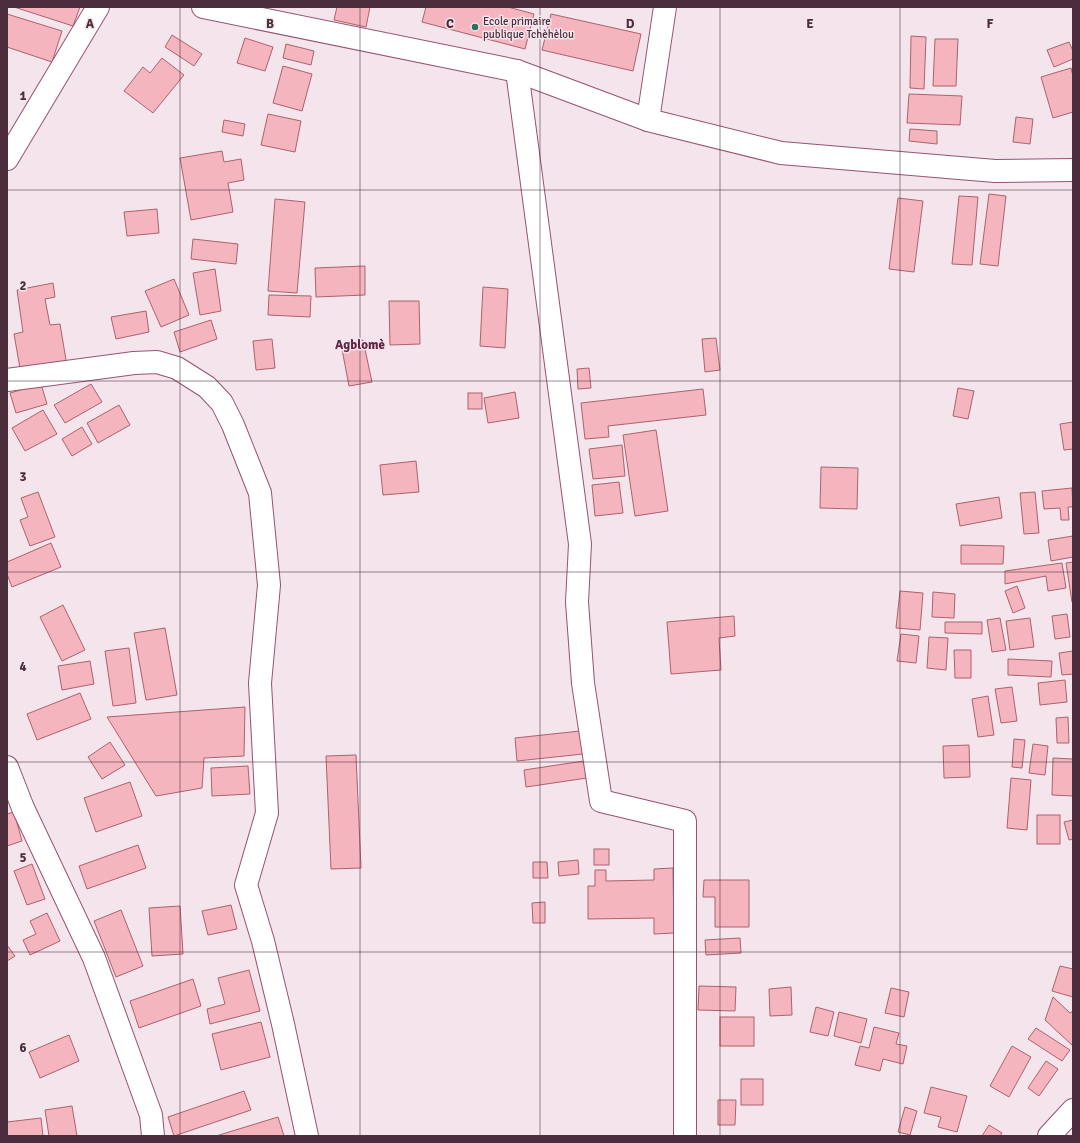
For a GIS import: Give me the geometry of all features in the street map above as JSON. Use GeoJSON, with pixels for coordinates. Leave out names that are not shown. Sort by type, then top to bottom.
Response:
{"type":"FeatureCollection","features":[{"type":"Feature","properties":{"kind":"street"},"geometry":{"type":"LineString","coordinates":[[7,159],[98,7]]}},
{"type":"Feature","properties":{"kind":"street"},"geometry":{"type":"LineString","coordinates":[[202,7],[518,71],[648,120],[781,153],[995,171],[1073,170]]}},
{"type":"Feature","properties":{"kind":"street"},"geometry":{"type":"LineString","coordinates":[[648,120],[665,7]]}},
{"type":"Feature","properties":{"kind":"street"},"geometry":{"type":"LineString","coordinates":[[518,71],[580,544],[577,602],[583,683],[601,801],[685,821],[685,1136]]}},
{"type":"Feature","properties":{"kind":"street"},"geometry":{"type":"LineString","coordinates":[[7,380],[156,362],[177,368],[193,376],[207,386],[222,403],[234,425],[260,493],[269,585],[260,684],[267,813],[246,885],[263,941],[282,1017],[306,1136]]}},
{"type":"Feature","properties":{"kind":"street"},"geometry":{"type":"LineString","coordinates":[[7,767],[23,808],[94,958],[151,1115],[153,1136]]}},
{"type":"Feature","properties":{"kind":"street"},"geometry":{"type":"LineString","coordinates":[[1049,1136],[1073,1110]]}},
{"type":"Feature","properties":{"kind":"building"},"geometry":{"type":"Polygon","coordinates":[[[14,7],[80,7],[73,26],[14,7]]]}},
{"type":"Feature","properties":{"kind":"building"},"geometry":{"type":"Polygon","coordinates":[[[337,7],[370,7],[366,27],[334,20],[337,7]]]}},
{"type":"Feature","properties":{"kind":"building"},"geometry":{"type":"Polygon","coordinates":[[[426,7],[508,7],[534,14],[525,49],[422,22],[426,7]]]}},
{"type":"Feature","properties":{"kind":"building"},"geometry":{"type":"Polygon","coordinates":[[[7,14],[62,31],[52,62],[7,47],[7,14]]]}},
{"type":"Feature","properties":{"kind":"building"},"geometry":{"type":"Polygon","coordinates":[[[551,14],[641,34],[633,71],[542,50],[551,14]]]}},
{"type":"Feature","properties":{"kind":"building"},"geometry":{"type":"Polygon","coordinates":[[[172,35],[202,54],[194,66],[165,47],[172,35]]]}},
{"type":"Feature","properties":{"kind":"building"},"geometry":{"type":"Polygon","coordinates":[[[911,36],[926,37],[924,89],[910,88],[911,36]]]}},
{"type":"Feature","properties":{"kind":"building"},"geometry":{"type":"Polygon","coordinates":[[[245,38],[273,47],[265,71],[237,63],[245,38]]]}},
{"type":"Feature","properties":{"kind":"building"},"geometry":{"type":"Polygon","coordinates":[[[935,39],[958,39],[956,86],[933,86],[935,39]]]}},
{"type":"Feature","properties":{"kind":"building"},"geometry":{"type":"Polygon","coordinates":[[[1069,42],[1073,51],[1073,59],[1054,67],[1047,50],[1069,42]]]}},
{"type":"Feature","properties":{"kind":"building"},"geometry":{"type":"Polygon","coordinates":[[[286,44],[314,51],[311,65],[283,58],[286,44]]]}},
{"type":"Feature","properties":{"kind":"building"},"geometry":{"type":"Polygon","coordinates":[[[162,58],[184,75],[153,113],[124,91],[143,67],[150,73],[162,58]]]}},
{"type":"Feature","properties":{"kind":"building"},"geometry":{"type":"Polygon","coordinates":[[[283,66],[312,74],[302,111],[273,103],[283,66]]]}},
{"type":"Feature","properties":{"kind":"building"},"geometry":{"type":"Polygon","coordinates":[[[1071,68],[1073,76],[1073,112],[1053,118],[1041,77],[1071,68]]]}},
{"type":"Feature","properties":{"kind":"building"},"geometry":{"type":"Polygon","coordinates":[[[909,94],[962,96],[960,125],[907,123],[909,94]]]}},
{"type":"Feature","properties":{"kind":"building"},"geometry":{"type":"Polygon","coordinates":[[[268,114],[301,121],[295,152],[261,145],[268,114]]]}},
{"type":"Feature","properties":{"kind":"building"},"geometry":{"type":"Polygon","coordinates":[[[1016,117],[1033,119],[1030,144],[1013,142],[1016,117]]]}},
{"type":"Feature","properties":{"kind":"building"},"geometry":{"type":"Polygon","coordinates":[[[224,120],[245,124],[243,136],[222,132],[224,120]]]}},
{"type":"Feature","properties":{"kind":"building"},"geometry":{"type":"Polygon","coordinates":[[[910,129],[937,131],[937,144],[909,141],[910,129]]]}},
{"type":"Feature","properties":{"kind":"building"},"geometry":{"type":"Polygon","coordinates":[[[222,151],[224,162],[241,159],[244,180],[228,183],[233,212],[191,220],[180,158],[222,151]]]}},
{"type":"Feature","properties":{"kind":"building"},"geometry":{"type":"Polygon","coordinates":[[[989,194],[1006,196],[998,266],[980,264],[989,194]]]}},
{"type":"Feature","properties":{"kind":"building"},"geometry":{"type":"Polygon","coordinates":[[[959,196],[978,197],[972,265],[952,264],[959,196]]]}},
{"type":"Feature","properties":{"kind":"building"},"geometry":{"type":"Polygon","coordinates":[[[898,198],[923,201],[914,272],[889,269],[898,198]]]}},
{"type":"Feature","properties":{"kind":"building"},"geometry":{"type":"Polygon","coordinates":[[[275,199],[305,202],[297,293],[268,291],[275,199]]]}},
{"type":"Feature","properties":{"kind":"building"},"geometry":{"type":"Polygon","coordinates":[[[157,209],[159,233],[127,236],[124,212],[157,209]]]}},
{"type":"Feature","properties":{"kind":"building"},"geometry":{"type":"Polygon","coordinates":[[[193,239],[238,244],[236,264],[191,259],[193,239]]]}},
{"type":"Feature","properties":{"kind":"building"},"geometry":{"type":"Polygon","coordinates":[[[365,266],[365,295],[316,297],[315,268],[365,266]]]}},
{"type":"Feature","properties":{"kind":"building"},"geometry":{"type":"Polygon","coordinates":[[[215,269],[221,311],[200,315],[193,273],[215,269]]]}},
{"type":"Feature","properties":{"kind":"building"},"geometry":{"type":"Polygon","coordinates":[[[174,279],[189,315],[161,327],[145,291],[174,279]]]}},
{"type":"Feature","properties":{"kind":"building"},"geometry":{"type":"Polygon","coordinates":[[[53,283],[55,297],[45,299],[50,325],[60,324],[67,366],[21,374],[14,334],[23,332],[17,290],[53,283]]]}},
{"type":"Feature","properties":{"kind":"building"},"geometry":{"type":"Polygon","coordinates":[[[483,287],[508,289],[505,348],[480,346],[483,287]]]}},
{"type":"Feature","properties":{"kind":"building"},"geometry":{"type":"Polygon","coordinates":[[[269,295],[311,296],[310,317],[268,315],[269,295]]]}},
{"type":"Feature","properties":{"kind":"building"},"geometry":{"type":"Polygon","coordinates":[[[389,301],[419,301],[420,344],[390,345],[389,301]]]}},
{"type":"Feature","properties":{"kind":"building"},"geometry":{"type":"Polygon","coordinates":[[[146,311],[149,332],[116,339],[111,317],[146,311]]]}},
{"type":"Feature","properties":{"kind":"building"},"geometry":{"type":"Polygon","coordinates":[[[211,320],[217,339],[180,352],[174,332],[211,320]]]}},
{"type":"Feature","properties":{"kind":"building"},"geometry":{"type":"Polygon","coordinates":[[[716,338],[720,370],[705,372],[702,339],[716,338]]]}},
{"type":"Feature","properties":{"kind":"building"},"geometry":{"type":"Polygon","coordinates":[[[272,339],[275,368],[256,370],[253,341],[272,339]]]}},
{"type":"Feature","properties":{"kind":"building"},"geometry":{"type":"Polygon","coordinates":[[[363,340],[372,382],[349,386],[341,344],[363,340]]]}},
{"type":"Feature","properties":{"kind":"building"},"geometry":{"type":"Polygon","coordinates":[[[589,368],[591,388],[578,389],[577,369],[589,368]]]}},
{"type":"Feature","properties":{"kind":"building"},"geometry":{"type":"Polygon","coordinates":[[[41,384],[47,404],[16,413],[10,393],[41,384]]]}},
{"type":"Feature","properties":{"kind":"building"},"geometry":{"type":"Polygon","coordinates":[[[91,384],[102,402],[65,423],[54,405],[91,384]]]}},
{"type":"Feature","properties":{"kind":"building"},"geometry":{"type":"Polygon","coordinates":[[[958,388],[974,391],[968,419],[953,416],[958,388]]]}},
{"type":"Feature","properties":{"kind":"building"},"geometry":{"type":"Polygon","coordinates":[[[703,389],[706,415],[608,426],[609,437],[585,439],[581,403],[703,389]]]}},
{"type":"Feature","properties":{"kind":"building"},"geometry":{"type":"Polygon","coordinates":[[[515,392],[519,418],[488,423],[484,398],[515,392]]]}},
{"type":"Feature","properties":{"kind":"building"},"geometry":{"type":"Polygon","coordinates":[[[468,393],[482,393],[482,409],[468,409],[468,393]]]}},
{"type":"Feature","properties":{"kind":"building"},"geometry":{"type":"Polygon","coordinates":[[[119,405],[130,425],[98,443],[87,423],[119,405]]]}},
{"type":"Feature","properties":{"kind":"building"},"geometry":{"type":"Polygon","coordinates":[[[43,410],[57,434],[25,451],[12,428],[43,410]]]}},
{"type":"Feature","properties":{"kind":"building"},"geometry":{"type":"Polygon","coordinates":[[[1073,422],[1073,449],[1064,450],[1060,424],[1073,422]]]}},
{"type":"Feature","properties":{"kind":"building"},"geometry":{"type":"Polygon","coordinates":[[[82,427],[92,444],[72,456],[62,439],[82,427]]]}},
{"type":"Feature","properties":{"kind":"building"},"geometry":{"type":"Polygon","coordinates":[[[656,430],[668,511],[635,516],[623,435],[656,430]]]}},
{"type":"Feature","properties":{"kind":"building"},"geometry":{"type":"Polygon","coordinates":[[[622,445],[625,476],[593,479],[589,449],[622,445]]]}},
{"type":"Feature","properties":{"kind":"building"},"geometry":{"type":"Polygon","coordinates":[[[416,461],[419,492],[383,495],[380,465],[416,461]]]}},
{"type":"Feature","properties":{"kind":"building"},"geometry":{"type":"Polygon","coordinates":[[[821,467],[858,468],[857,509],[820,508],[821,467]]]}},
{"type":"Feature","properties":{"kind":"building"},"geometry":{"type":"Polygon","coordinates":[[[619,482],[623,513],[595,516],[592,485],[619,482]]]}},
{"type":"Feature","properties":{"kind":"building"},"geometry":{"type":"Polygon","coordinates":[[[1072,488],[1073,507],[1068,507],[1069,520],[1061,520],[1060,508],[1044,509],[1042,491],[1072,488]]]}},
{"type":"Feature","properties":{"kind":"building"},"geometry":{"type":"Polygon","coordinates":[[[38,492],[55,537],[30,546],[20,520],[28,517],[21,498],[38,492]]]}},
{"type":"Feature","properties":{"kind":"building"},"geometry":{"type":"Polygon","coordinates":[[[1035,492],[1039,533],[1024,534],[1020,493],[1035,492]]]}},
{"type":"Feature","properties":{"kind":"building"},"geometry":{"type":"Polygon","coordinates":[[[999,497],[1002,518],[960,526],[956,504],[999,497]]]}},
{"type":"Feature","properties":{"kind":"building"},"geometry":{"type":"Polygon","coordinates":[[[1073,536],[1073,557],[1051,561],[1048,540],[1073,536]]]}},
{"type":"Feature","properties":{"kind":"building"},"geometry":{"type":"Polygon","coordinates":[[[51,543],[61,567],[12,587],[7,574],[7,562],[51,543]]]}},
{"type":"Feature","properties":{"kind":"building"},"geometry":{"type":"Polygon","coordinates":[[[961,545],[1004,546],[1003,564],[961,564],[961,545]]]}},
{"type":"Feature","properties":{"kind":"building"},"geometry":{"type":"Polygon","coordinates":[[[1073,562],[1073,602],[1072,602],[1066,563],[1073,562]]]}},
{"type":"Feature","properties":{"kind":"building"},"geometry":{"type":"Polygon","coordinates":[[[1062,563],[1066,588],[1048,591],[1046,576],[1005,584],[1005,571],[1062,563]]]}},
{"type":"Feature","properties":{"kind":"building"},"geometry":{"type":"Polygon","coordinates":[[[1017,586],[1025,608],[1013,613],[1005,591],[1017,586]]]}},
{"type":"Feature","properties":{"kind":"building"},"geometry":{"type":"Polygon","coordinates":[[[900,591],[923,593],[920,630],[896,628],[900,591]]]}},
{"type":"Feature","properties":{"kind":"building"},"geometry":{"type":"Polygon","coordinates":[[[933,592],[955,594],[954,618],[932,617],[933,592]]]}},
{"type":"Feature","properties":{"kind":"building"},"geometry":{"type":"Polygon","coordinates":[[[63,605],[85,650],[62,661],[40,617],[63,605]]]}},
{"type":"Feature","properties":{"kind":"building"},"geometry":{"type":"Polygon","coordinates":[[[1067,614],[1070,637],[1055,639],[1052,616],[1067,614]]]}},
{"type":"Feature","properties":{"kind":"building"},"geometry":{"type":"Polygon","coordinates":[[[734,616],[735,636],[719,638],[721,670],[671,674],[667,622],[734,616]]]}},
{"type":"Feature","properties":{"kind":"building"},"geometry":{"type":"Polygon","coordinates":[[[1000,618],[1006,650],[992,652],[987,620],[1000,618]]]}},
{"type":"Feature","properties":{"kind":"building"},"geometry":{"type":"Polygon","coordinates":[[[1030,618],[1034,647],[1010,650],[1006,621],[1030,618]]]}},
{"type":"Feature","properties":{"kind":"building"},"geometry":{"type":"Polygon","coordinates":[[[945,622],[982,622],[982,634],[945,633],[945,622]]]}},
{"type":"Feature","properties":{"kind":"building"},"geometry":{"type":"Polygon","coordinates":[[[165,628],[177,695],[146,700],[134,633],[165,628]]]}},
{"type":"Feature","properties":{"kind":"building"},"geometry":{"type":"Polygon","coordinates":[[[901,634],[919,636],[916,663],[897,661],[901,634]]]}},
{"type":"Feature","properties":{"kind":"building"},"geometry":{"type":"Polygon","coordinates":[[[929,637],[948,638],[946,670],[927,668],[929,637]]]}},
{"type":"Feature","properties":{"kind":"building"},"geometry":{"type":"Polygon","coordinates":[[[129,648],[136,703],[113,706],[105,651],[129,648]]]}},
{"type":"Feature","properties":{"kind":"building"},"geometry":{"type":"Polygon","coordinates":[[[954,650],[971,650],[971,678],[955,678],[954,650]]]}},
{"type":"Feature","properties":{"kind":"building"},"geometry":{"type":"Polygon","coordinates":[[[1073,651],[1073,674],[1062,675],[1059,653],[1073,651]]]}},
{"type":"Feature","properties":{"kind":"building"},"geometry":{"type":"Polygon","coordinates":[[[1008,659],[1052,661],[1051,677],[1008,675],[1008,659]]]}},
{"type":"Feature","properties":{"kind":"building"},"geometry":{"type":"Polygon","coordinates":[[[90,661],[94,684],[62,690],[58,666],[90,661]]]}},
{"type":"Feature","properties":{"kind":"building"},"geometry":{"type":"Polygon","coordinates":[[[1065,680],[1067,702],[1040,705],[1038,683],[1065,680]]]}},
{"type":"Feature","properties":{"kind":"building"},"geometry":{"type":"Polygon","coordinates":[[[1012,687],[1017,721],[1001,723],[995,689],[1012,687]]]}},
{"type":"Feature","properties":{"kind":"building"},"geometry":{"type":"Polygon","coordinates":[[[80,693],[91,719],[37,740],[27,714],[80,693]]]}},
{"type":"Feature","properties":{"kind":"building"},"geometry":{"type":"Polygon","coordinates":[[[988,696],[994,735],[978,737],[972,699],[988,696]]]}},
{"type":"Feature","properties":{"kind":"building"},"geometry":{"type":"Polygon","coordinates":[[[245,707],[244,756],[204,758],[202,788],[156,796],[107,717],[245,707]]]}},
{"type":"Feature","properties":{"kind":"building"},"geometry":{"type":"Polygon","coordinates":[[[1068,717],[1069,743],[1057,743],[1056,718],[1068,717]]]}},
{"type":"Feature","properties":{"kind":"building"},"geometry":{"type":"Polygon","coordinates":[[[580,731],[583,754],[517,761],[515,738],[580,731]]]}},
{"type":"Feature","properties":{"kind":"building"},"geometry":{"type":"Polygon","coordinates":[[[1014,739],[1025,740],[1022,768],[1012,767],[1014,739]]]}},
{"type":"Feature","properties":{"kind":"building"},"geometry":{"type":"Polygon","coordinates":[[[110,742],[125,765],[102,779],[88,757],[110,742]]]}},
{"type":"Feature","properties":{"kind":"building"},"geometry":{"type":"Polygon","coordinates":[[[1033,744],[1048,746],[1045,775],[1029,773],[1033,744]]]}},
{"type":"Feature","properties":{"kind":"building"},"geometry":{"type":"Polygon","coordinates":[[[969,745],[970,777],[944,778],[943,746],[969,745]]]}},
{"type":"Feature","properties":{"kind":"building"},"geometry":{"type":"Polygon","coordinates":[[[356,755],[361,868],[331,869],[326,756],[356,755]]]}},
{"type":"Feature","properties":{"kind":"building"},"geometry":{"type":"Polygon","coordinates":[[[1053,758],[1073,759],[1073,796],[1052,795],[1053,758]]]}},
{"type":"Feature","properties":{"kind":"building"},"geometry":{"type":"Polygon","coordinates":[[[584,761],[587,778],[526,787],[524,770],[584,761]]]}},
{"type":"Feature","properties":{"kind":"building"},"geometry":{"type":"Polygon","coordinates":[[[248,766],[250,794],[212,796],[211,768],[248,766]]]}},
{"type":"Feature","properties":{"kind":"building"},"geometry":{"type":"Polygon","coordinates":[[[1011,778],[1031,780],[1027,830],[1007,828],[1011,778]]]}},
{"type":"Feature","properties":{"kind":"building"},"geometry":{"type":"Polygon","coordinates":[[[130,782],[142,816],[96,832],[84,798],[130,782]]]}},
{"type":"Feature","properties":{"kind":"building"},"geometry":{"type":"Polygon","coordinates":[[[14,812],[22,841],[7,846],[7,814],[14,812]]]}},
{"type":"Feature","properties":{"kind":"building"},"geometry":{"type":"Polygon","coordinates":[[[1037,815],[1060,815],[1060,844],[1037,844],[1037,815]]]}},
{"type":"Feature","properties":{"kind":"building"},"geometry":{"type":"Polygon","coordinates":[[[1073,820],[1073,839],[1069,840],[1064,822],[1073,820]]]}},
{"type":"Feature","properties":{"kind":"building"},"geometry":{"type":"Polygon","coordinates":[[[138,845],[146,868],[87,889],[79,866],[138,845]]]}},
{"type":"Feature","properties":{"kind":"building"},"geometry":{"type":"Polygon","coordinates":[[[594,849],[609,849],[609,865],[594,865],[594,849]]]}},
{"type":"Feature","properties":{"kind":"building"},"geometry":{"type":"Polygon","coordinates":[[[578,860],[579,874],[559,876],[558,862],[578,860]]]}},
{"type":"Feature","properties":{"kind":"building"},"geometry":{"type":"Polygon","coordinates":[[[533,862],[547,862],[548,878],[533,878],[533,862]]]}},
{"type":"Feature","properties":{"kind":"building"},"geometry":{"type":"Polygon","coordinates":[[[32,864],[45,899],[27,905],[14,871],[32,864]]]}},
{"type":"Feature","properties":{"kind":"building"},"geometry":{"type":"Polygon","coordinates":[[[673,868],[674,933],[654,934],[654,918],[588,919],[588,886],[595,886],[595,870],[606,870],[606,881],[654,880],[654,869],[673,868]]]}},
{"type":"Feature","properties":{"kind":"building"},"geometry":{"type":"Polygon","coordinates":[[[704,880],[749,880],[749,927],[715,927],[715,897],[703,897],[704,880]]]}},
{"type":"Feature","properties":{"kind":"building"},"geometry":{"type":"Polygon","coordinates":[[[545,902],[545,923],[533,923],[532,903],[545,902]]]}},
{"type":"Feature","properties":{"kind":"building"},"geometry":{"type":"Polygon","coordinates":[[[231,905],[237,929],[208,935],[202,911],[231,905]]]}},
{"type":"Feature","properties":{"kind":"building"},"geometry":{"type":"Polygon","coordinates":[[[180,906],[183,954],[152,956],[149,908],[180,906]]]}},
{"type":"Feature","properties":{"kind":"building"},"geometry":{"type":"Polygon","coordinates":[[[121,910],[143,966],[116,977],[94,921],[121,910]]]}},
{"type":"Feature","properties":{"kind":"building"},"geometry":{"type":"Polygon","coordinates":[[[47,913],[60,941],[30,955],[23,940],[36,934],[30,921],[47,913]]]}},
{"type":"Feature","properties":{"kind":"building"},"geometry":{"type":"Polygon","coordinates":[[[740,938],[741,953],[706,955],[705,940],[740,938]]]}},
{"type":"Feature","properties":{"kind":"building"},"geometry":{"type":"Polygon","coordinates":[[[7,945],[15,956],[7,961],[7,945]]]}},
{"type":"Feature","properties":{"kind":"building"},"geometry":{"type":"Polygon","coordinates":[[[1060,966],[1073,969],[1073,997],[1052,991],[1060,966]]]}},
{"type":"Feature","properties":{"kind":"building"},"geometry":{"type":"Polygon","coordinates":[[[249,970],[260,1011],[210,1024],[207,1009],[225,1004],[218,978],[249,970]]]}},
{"type":"Feature","properties":{"kind":"building"},"geometry":{"type":"Polygon","coordinates":[[[193,979],[201,1006],[139,1028],[130,1001],[193,979]]]}},
{"type":"Feature","properties":{"kind":"building"},"geometry":{"type":"Polygon","coordinates":[[[699,986],[736,987],[735,1011],[698,1010],[699,986]]]}},
{"type":"Feature","properties":{"kind":"building"},"geometry":{"type":"Polygon","coordinates":[[[791,987],[792,1015],[770,1016],[769,989],[791,987]]]}},
{"type":"Feature","properties":{"kind":"building"},"geometry":{"type":"Polygon","coordinates":[[[891,988],[909,992],[904,1017],[885,1013],[891,988]]]}},
{"type":"Feature","properties":{"kind":"building"},"geometry":{"type":"Polygon","coordinates":[[[1053,997],[1070,1013],[1073,1011],[1073,1046],[1045,1020],[1053,997]]]}},
{"type":"Feature","properties":{"kind":"building"},"geometry":{"type":"Polygon","coordinates":[[[816,1007],[834,1012],[828,1036],[810,1032],[816,1007]]]}},
{"type":"Feature","properties":{"kind":"building"},"geometry":{"type":"Polygon","coordinates":[[[839,1012],[867,1019],[861,1043],[834,1036],[839,1012]]]}},
{"type":"Feature","properties":{"kind":"building"},"geometry":{"type":"Polygon","coordinates":[[[720,1017],[754,1017],[754,1046],[720,1046],[720,1017]]]}},
{"type":"Feature","properties":{"kind":"building"},"geometry":{"type":"Polygon","coordinates":[[[261,1022],[270,1057],[221,1070],[212,1034],[261,1022]]]}},
{"type":"Feature","properties":{"kind":"building"},"geometry":{"type":"Polygon","coordinates":[[[874,1027],[899,1033],[896,1044],[907,1046],[903,1064],[883,1059],[880,1071],[855,1065],[860,1046],[869,1048],[874,1027]]]}},
{"type":"Feature","properties":{"kind":"building"},"geometry":{"type":"Polygon","coordinates":[[[1036,1028],[1070,1050],[1062,1061],[1028,1039],[1036,1028]]]}},
{"type":"Feature","properties":{"kind":"building"},"geometry":{"type":"Polygon","coordinates":[[[69,1035],[79,1061],[40,1078],[29,1052],[69,1035]]]}},
{"type":"Feature","properties":{"kind":"building"},"geometry":{"type":"Polygon","coordinates":[[[1012,1046],[1031,1057],[1009,1097],[990,1086],[1012,1046]]]}},
{"type":"Feature","properties":{"kind":"building"},"geometry":{"type":"Polygon","coordinates":[[[1046,1061],[1058,1069],[1039,1096],[1028,1088],[1046,1061]]]}},
{"type":"Feature","properties":{"kind":"building"},"geometry":{"type":"Polygon","coordinates":[[[741,1079],[763,1079],[763,1105],[741,1105],[741,1079]]]}},
{"type":"Feature","properties":{"kind":"building"},"geometry":{"type":"Polygon","coordinates":[[[931,1087],[967,1096],[957,1132],[938,1127],[941,1117],[924,1113],[931,1087]]]}},
{"type":"Feature","properties":{"kind":"building"},"geometry":{"type":"Polygon","coordinates":[[[244,1091],[251,1110],[174,1136],[168,1117],[244,1091]]]}},
{"type":"Feature","properties":{"kind":"building"},"geometry":{"type":"Polygon","coordinates":[[[718,1100],[736,1100],[735,1125],[718,1125],[718,1100]]]}},
{"type":"Feature","properties":{"kind":"building"},"geometry":{"type":"Polygon","coordinates":[[[72,1106],[77,1136],[49,1136],[45,1110],[72,1106]]]}},
{"type":"Feature","properties":{"kind":"building"},"geometry":{"type":"Polygon","coordinates":[[[905,1107],[917,1111],[910,1135],[898,1132],[905,1107]]]}},
{"type":"Feature","properties":{"kind":"building"},"geometry":{"type":"Polygon","coordinates":[[[278,1117],[284,1136],[216,1136],[278,1117]]]}},
{"type":"Feature","properties":{"kind":"building"},"geometry":{"type":"Polygon","coordinates":[[[41,1118],[43,1136],[7,1136],[7,1122],[41,1118]]]}},
{"type":"Feature","properties":{"kind":"building"},"geometry":{"type":"Polygon","coordinates":[[[989,1125],[1002,1133],[1000,1136],[982,1136],[989,1125]]]}},
{"type":"Feature","properties":{"kind":"place","name":"Ecole primaire publique Tchèhèlou"},"geometry":{"type":"Point","coordinates":[475,27]}},
{"type":"Feature","properties":{"kind":"district","name":"Agblomè"},"geometry":{"type":"Point","coordinates":[360,345]}}]}
